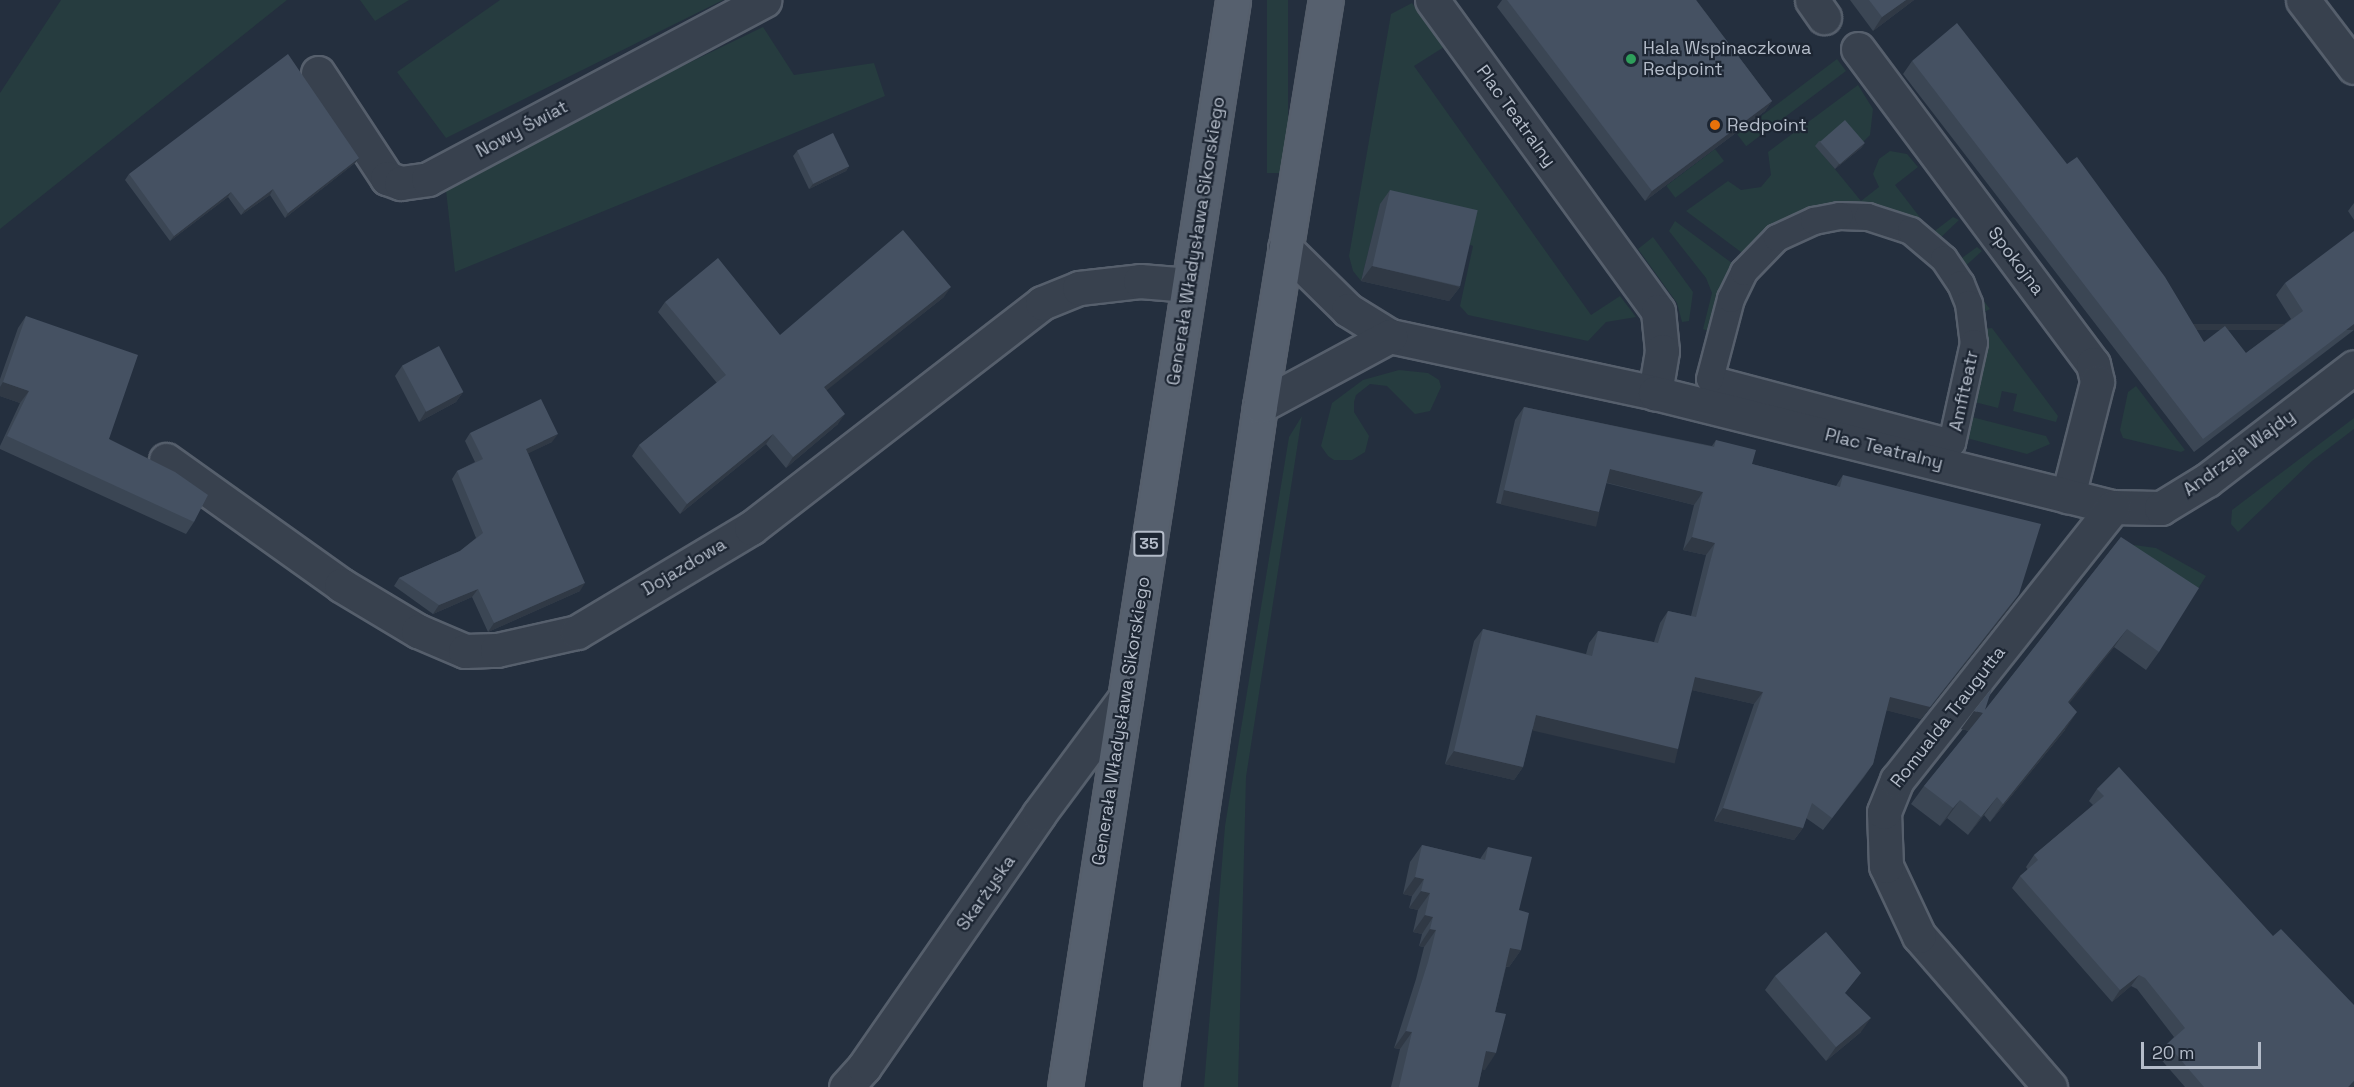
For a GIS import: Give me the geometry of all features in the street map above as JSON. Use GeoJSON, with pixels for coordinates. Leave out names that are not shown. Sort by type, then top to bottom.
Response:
{"type":"FeatureCollection","features":[{"type":"Feature","properties":{"kind":"main road","name":"Generała Władysława Sikorskiego"},"geometry":{"type":"LineString","coordinates":[[1065,1087],[1233,0]]}},
{"type":"Feature","properties":{"kind":"main road"},"geometry":{"type":"LineString","coordinates":[[1161,1087],[1260,406],[1326,0]]}},
{"type":"Feature","properties":{"kind":"street","name":"Nowy Świat"},"geometry":{"type":"LineString","coordinates":[[318,73],[387,178],[401,183],[428,179],[764,0]]}},
{"type":"Feature","properties":{"kind":"street","name":"Plac Teatralny"},"geometry":{"type":"LineString","coordinates":[[1432,0],[1658,311],[1662,351],[1655,393]]}},
{"type":"Feature","properties":{"kind":"street"},"geometry":{"type":"LineString","coordinates":[[2303,0],[2354,67]]}},
{"type":"Feature","properties":{"kind":"street","name":"Spokojna"},"geometry":{"type":"LineString","coordinates":[[1858,49],[2093,364],[2097,382],[2068,496]]}},
{"type":"Feature","properties":{"kind":"street","name":"Amfiteatr"},"geometry":{"type":"LineString","coordinates":[[1868,217],[1911,231],[1944,259],[1969,304],[1974,343],[1952,443],[1710,379],[1731,299],[1744,272],[1777,238],[1814,221],[1868,217]]}},
{"type":"Feature","properties":{"kind":"street","name":"Plac Teatralny"},"geometry":{"type":"LineString","coordinates":[[1285,248],[1348,310],[1390,336],[1655,393],[2113,507]]}},
{"type":"Feature","properties":{"kind":"street","name":"Dojazdowa"},"geometry":{"type":"LineString","coordinates":[[166,460],[341,585],[418,631],[465,651],[497,650],[577,632],[751,528],[1042,303],[1079,288],[1140,281],[1189,285]]}},
{"type":"Feature","properties":{"kind":"street"},"geometry":{"type":"LineString","coordinates":[[1260,406],[1390,336]]}},
{"type":"Feature","properties":{"kind":"street","name":"Andrzeja Wajdy"},"geometry":{"type":"LineString","coordinates":[[2113,507],[2161,508],[2207,480],[2354,367]]}},
{"type":"Feature","properties":{"kind":"street","name":"Romualda Traugutta"},"geometry":{"type":"LineString","coordinates":[[2050,1087],[1919,936],[1886,866],[1884,812],[1897,780],[2113,507]]}},
{"type":"Feature","properties":{"kind":"street","name":"Skarżyska"},"geometry":{"type":"LineString","coordinates":[[846,1087],[864,1067],[1039,814],[1125,698]]}},
{"type":"Feature","properties":{"kind":"green space"},"geometry":{"type":"Polygon","coordinates":[[[61,0],[287,0],[0,229],[0,93],[61,0]]]}},
{"type":"Feature","properties":{"kind":"green space"},"geometry":{"type":"Polygon","coordinates":[[[360,0],[409,0],[375,21],[360,0]]]}},
{"type":"Feature","properties":{"kind":"green space"},"geometry":{"type":"Polygon","coordinates":[[[500,0],[723,0],[446,138],[397,72],[500,0]]]}},
{"type":"Feature","properties":{"kind":"green space"},"geometry":{"type":"Polygon","coordinates":[[[1267,0],[1288,0],[1288,173],[1267,173],[1267,0]]]}},
{"type":"Feature","properties":{"kind":"green space"},"geometry":{"type":"Polygon","coordinates":[[[1412,3],[1444,47],[1414,66],[1591,315],[1620,296],[1636,317],[1606,322],[1588,341],[1468,315],[1460,306],[1473,246],[1380,205],[1361,281],[1353,271],[1349,256],[1391,14],[1412,3]]]}},
{"type":"Feature","properties":{"kind":"green space"},"geometry":{"type":"Polygon","coordinates":[[[763,27],[794,75],[874,63],[885,96],[455,272],[445,181],[763,27]]]}},
{"type":"Feature","properties":{"kind":"green space"},"geometry":{"type":"Polygon","coordinates":[[[1837,59],[1846,71],[1746,146],[1737,134],[1837,59]]]}},
{"type":"Feature","properties":{"kind":"green space"},"geometry":{"type":"Polygon","coordinates":[[[1858,85],[1873,109],[1870,135],[1859,146],[1816,146],[1861,201],[1879,187],[1873,174],[1879,159],[1890,151],[1907,154],[1918,167],[1895,185],[1932,233],[1953,217],[1959,220],[1938,240],[1955,263],[1977,247],[1982,251],[1960,271],[1990,309],[1972,318],[1927,243],[1840,216],[1753,261],[1686,211],[1728,181],[1741,190],[1761,187],[1771,175],[1768,152],[1858,85]]]}},
{"type":"Feature","properties":{"kind":"green space"},"geometry":{"type":"Polygon","coordinates":[[[1715,149],[1724,161],[1675,198],[1666,186],[1715,149]]]}},
{"type":"Feature","properties":{"kind":"green space"},"geometry":{"type":"Polygon","coordinates":[[[1675,221],[1744,272],[1721,336],[1703,329],[1712,293],[1706,278],[1669,231],[1675,221]]]}},
{"type":"Feature","properties":{"kind":"green space"},"geometry":{"type":"Polygon","coordinates":[[[1653,237],[1693,292],[1689,321],[1682,322],[1677,303],[1638,249],[1653,237]]]}},
{"type":"Feature","properties":{"kind":"green space"},"geometry":{"type":"Polygon","coordinates":[[[1992,328],[2058,416],[2056,422],[2013,411],[2017,394],[2002,391],[1998,408],[1963,399],[1974,330],[1992,328]]]}},
{"type":"Feature","properties":{"kind":"green space"},"geometry":{"type":"Polygon","coordinates":[[[1399,370],[1428,373],[1439,380],[1441,387],[1430,411],[1415,414],[1387,386],[1370,384],[1356,395],[1354,402],[1354,412],[1369,436],[1365,452],[1352,460],[1334,460],[1328,456],[1321,446],[1332,403],[1363,380],[1399,370]]]}},
{"type":"Feature","properties":{"kind":"green space"},"geometry":{"type":"Polygon","coordinates":[[[2136,386],[2185,450],[2181,452],[2123,438],[2120,430],[2128,392],[2136,386]]]}},
{"type":"Feature","properties":{"kind":"green space"},"geometry":{"type":"Polygon","coordinates":[[[1960,414],[2046,436],[2050,444],[2027,454],[1955,435],[1960,414]]]}},
{"type":"Feature","properties":{"kind":"green space"},"geometry":{"type":"Polygon","coordinates":[[[1302,416],[1246,777],[1238,1087],[1204,1087],[1225,826],[1289,437],[1302,416]]]}},
{"type":"Feature","properties":{"kind":"green space"},"geometry":{"type":"Polygon","coordinates":[[[2354,418],[2354,429],[2312,461],[2238,532],[2231,524],[2232,510],[2354,418]]]}},
{"type":"Feature","properties":{"kind":"green space"},"geometry":{"type":"Polygon","coordinates":[[[2127,544],[2156,548],[2206,576],[2187,606],[2127,544]]]}},
{"type":"Feature","properties":{"kind":"building","name":"Hala Wspinaczkowa Redpoint"},"geometry":{"type":"Polygon","coordinates":[[[1507,0],[1696,0],[1772,101],[1652,191],[1507,0]]]}},
{"type":"Feature","properties":{"kind":"building"},"geometry":{"type":"Polygon","coordinates":[[[1869,0],[1906,0],[1882,17],[1869,0]]]}},
{"type":"Feature","properties":{"kind":"building"},"geometry":{"type":"Polygon","coordinates":[[[1957,23],[2067,164],[2077,157],[2165,277],[2204,342],[2225,326],[2246,353],[2303,311],[2285,283],[2354,231],[2354,324],[2203,439],[1912,61],[1957,23]]]}},
{"type":"Feature","properties":{"kind":"building"},"geometry":{"type":"Polygon","coordinates":[[[288,54],[359,158],[288,213],[273,189],[245,210],[231,192],[174,236],[129,174],[288,54]]]}},
{"type":"Feature","properties":{"kind":"building"},"geometry":{"type":"Polygon","coordinates":[[[1845,120],[1865,143],[1840,164],[1820,142],[1845,120]]]}},
{"type":"Feature","properties":{"kind":"building"},"geometry":{"type":"Polygon","coordinates":[[[833,133],[849,166],[813,184],[797,151],[833,133]]]}},
{"type":"Feature","properties":{"kind":"building"},"geometry":{"type":"Polygon","coordinates":[[[1390,190],[1478,210],[1460,286],[1372,266],[1390,190]]]}},
{"type":"Feature","properties":{"kind":"building"},"geometry":{"type":"Polygon","coordinates":[[[903,230],[951,287],[824,387],[845,414],[793,457],[773,434],[687,504],[639,445],[726,375],[665,302],[718,258],[780,335],[903,230]]]}},
{"type":"Feature","properties":{"kind":"building"},"geometry":{"type":"Polygon","coordinates":[[[26,316],[138,355],[109,439],[175,472],[208,495],[194,522],[7,436],[29,391],[3,382],[26,316]]]}},
{"type":"Feature","properties":{"kind":"building"},"geometry":{"type":"Polygon","coordinates":[[[439,346],[463,392],[426,412],[402,366],[439,346]]]}},
{"type":"Feature","properties":{"kind":"building"},"geometry":{"type":"Polygon","coordinates":[[[541,399],[558,434],[526,449],[585,583],[494,623],[478,589],[439,605],[399,578],[460,551],[483,533],[457,471],[483,459],[470,433],[541,399]]]}},
{"type":"Feature","properties":{"kind":"building"},"geometry":{"type":"Polygon","coordinates":[[[1524,407],[1714,447],[1716,440],[1756,450],[1752,464],[1840,487],[1843,475],[2041,524],[2019,594],[1930,707],[1890,697],[1873,764],[1832,818],[1812,803],[1803,828],[1723,808],[1763,692],[1695,677],[1678,749],[1536,715],[1523,767],[1454,751],[1483,629],[1592,656],[1598,631],[1658,643],[1668,611],[1696,617],[1715,543],[1692,537],[1703,492],[1610,469],[1599,512],[1504,490],[1524,407]]]}},
{"type":"Feature","properties":{"kind":"building"},"geometry":{"type":"Polygon","coordinates":[[[2121,537],[2199,588],[2159,652],[2127,629],[2068,702],[2077,712],[2003,804],[1997,797],[1981,817],[1960,800],[1953,808],[1924,786],[1983,713],[1974,711],[1992,688],[1985,710],[2121,537]]]}},
{"type":"Feature","properties":{"kind":"building"},"geometry":{"type":"Polygon","coordinates":[[[2119,767],[2273,936],[2281,929],[2354,1005],[2354,1081],[2348,1087],[2204,1087],[2167,1044],[2185,1028],[2145,978],[2139,975],[2120,990],[2020,876],[2038,860],[2034,855],[2104,796],[2097,789],[2119,767]]]}},
{"type":"Feature","properties":{"kind":"building"},"geometry":{"type":"Polygon","coordinates":[[[1422,845],[1485,860],[1488,847],[1532,857],[1519,910],[1529,913],[1521,950],[1510,948],[1495,1012],[1506,1014],[1496,1053],[1486,1051],[1478,1087],[1399,1087],[1412,1032],[1406,1031],[1436,930],[1430,929],[1433,917],[1425,915],[1430,893],[1421,891],[1424,879],[1415,877],[1422,845]]]}},
{"type":"Feature","properties":{"kind":"building"},"geometry":{"type":"Polygon","coordinates":[[[1826,932],[1861,973],[1845,993],[1871,1018],[1836,1047],[1775,976],[1826,932]]]}},
{"type":"Feature","properties":{"kind":"place","name":"Hala Wspinaczkowa Redpoint"},"geometry":{"type":"Point","coordinates":[1631,59]}},
{"type":"Feature","properties":{"kind":"place","name":"Redpoint"},"geometry":{"type":"Point","coordinates":[1715,125]}}]}
